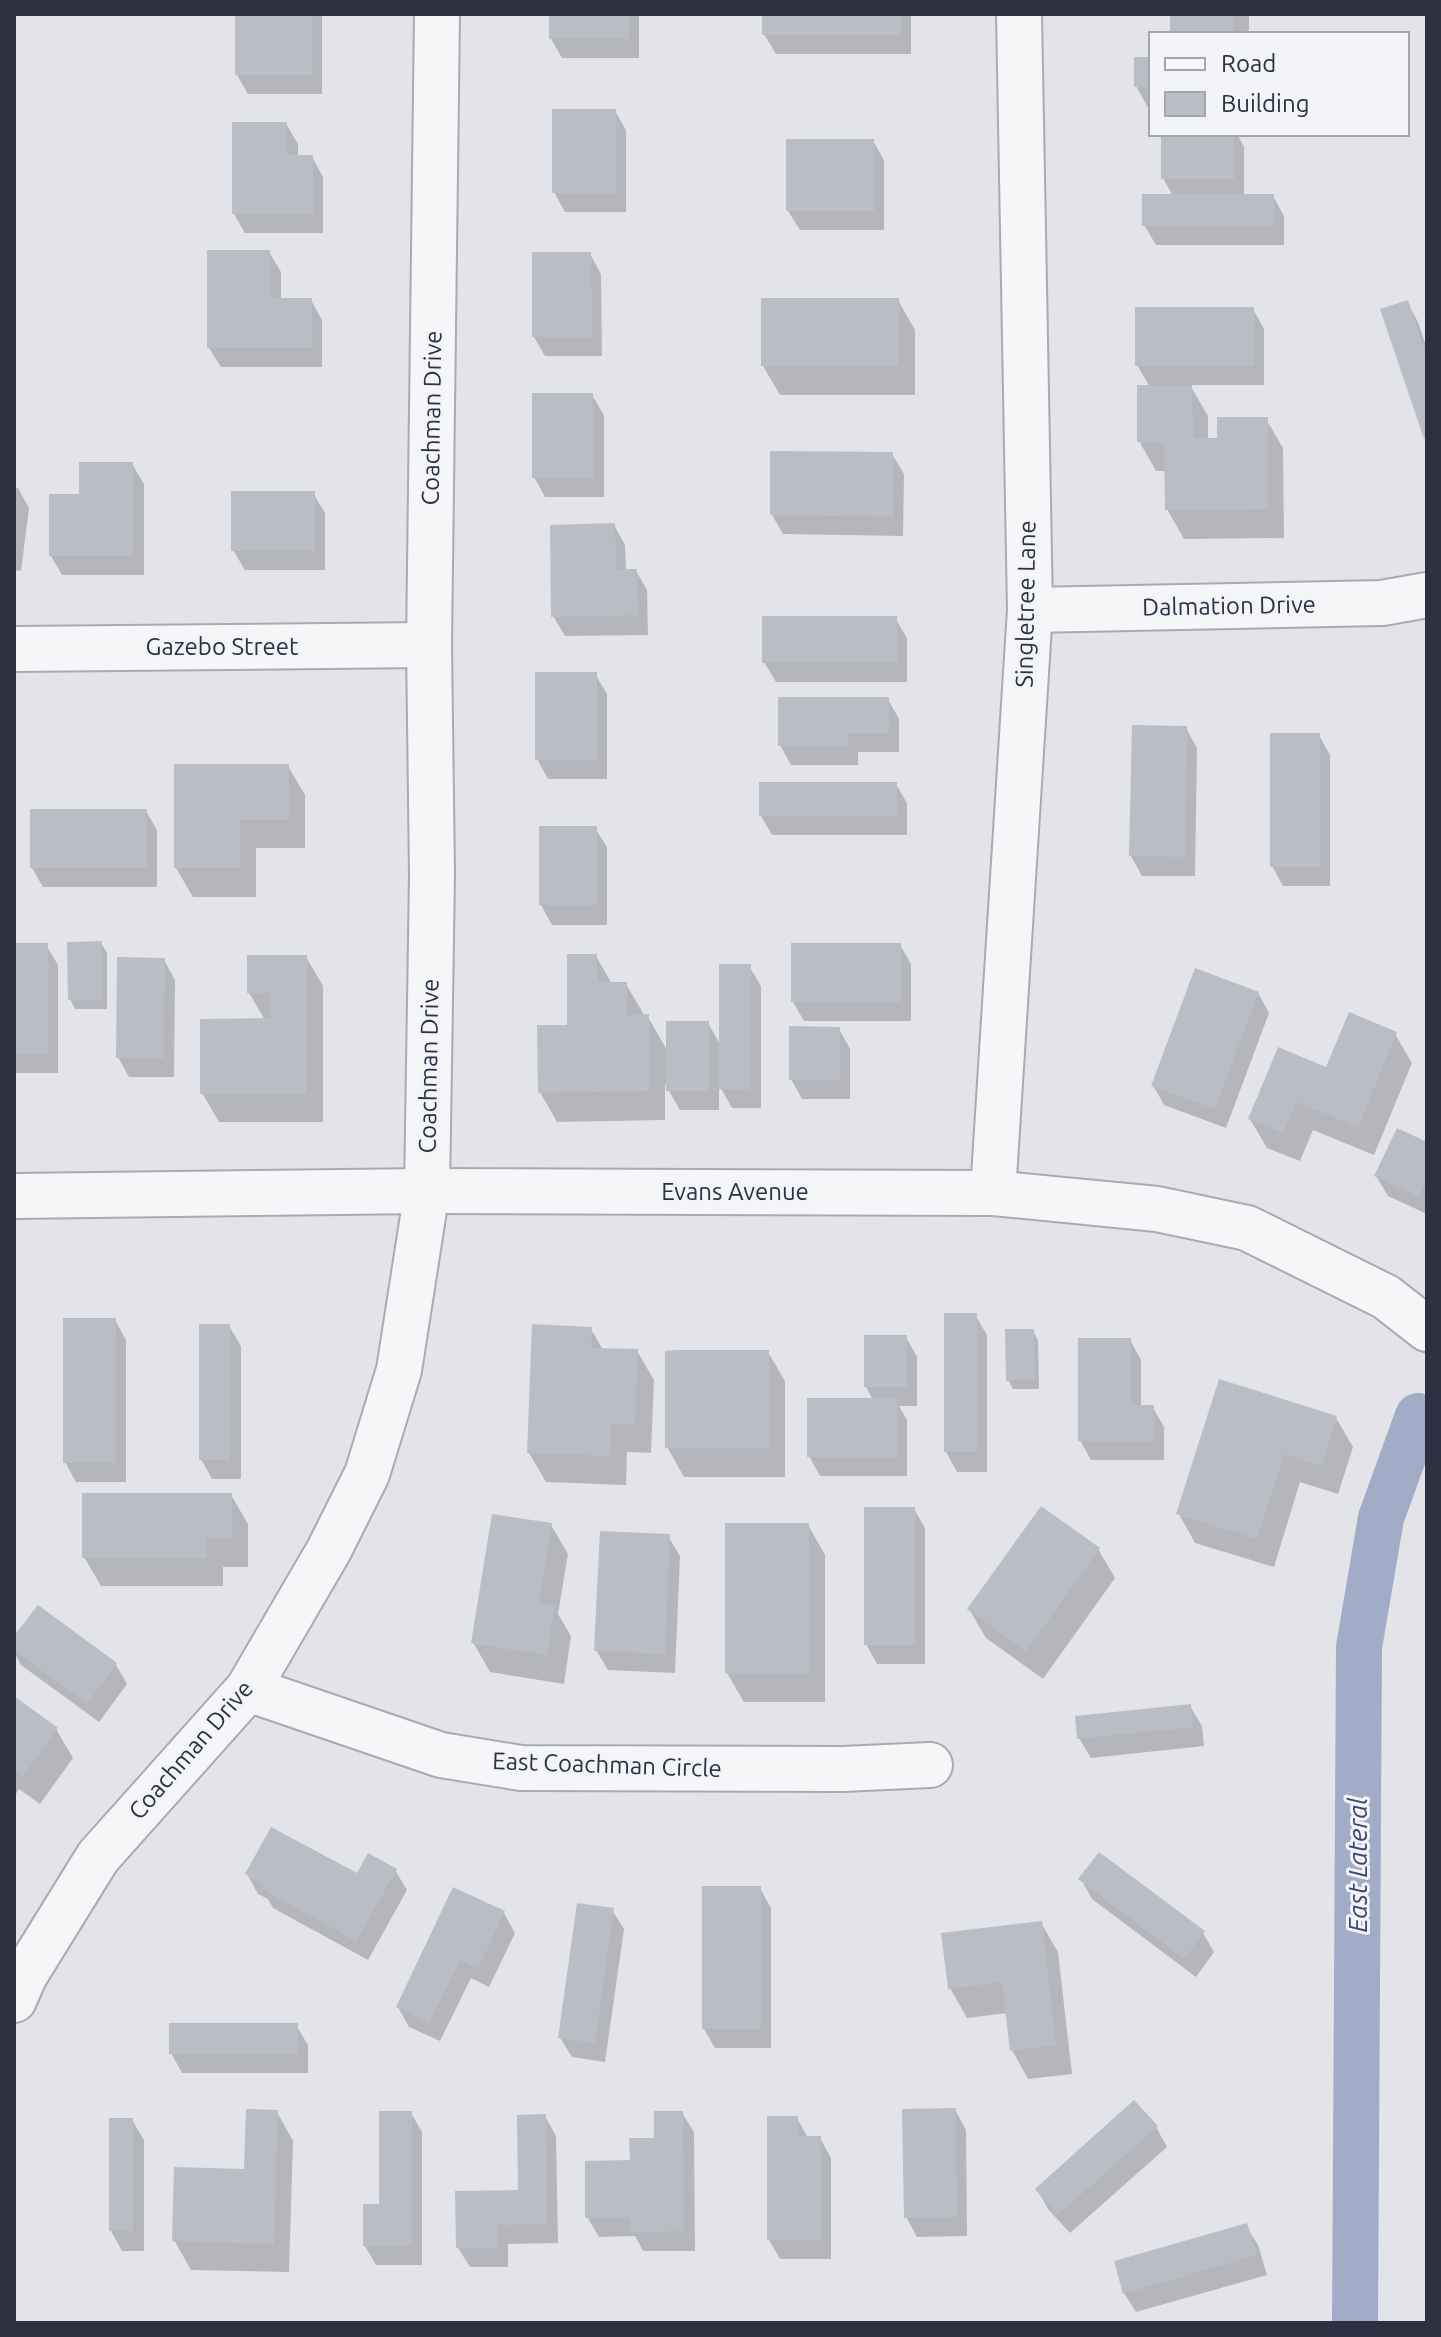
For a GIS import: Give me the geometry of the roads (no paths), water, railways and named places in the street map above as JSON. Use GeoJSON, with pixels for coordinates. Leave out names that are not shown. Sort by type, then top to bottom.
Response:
{"type":"FeatureCollection","features":[{"type":"Feature","properties":{"kind":"street","name":"Coachman Drive"},"geometry":{"type":"LineString","coordinates":[[18,1982],[98,1857],[248,1689],[329,1550],[367,1474],[399,1370],[427,1191],[432,875],[429,645],[437,14]]}},
{"type":"Feature","properties":{"kind":"street","name":"Singletree Lane"},"geometry":{"type":"LineString","coordinates":[[993,1193],[1030,610],[1019,14]]}},
{"type":"Feature","properties":{"kind":"street","name":"Dalmation Drive"},"geometry":{"type":"LineString","coordinates":[[1030,610],[1382,603],[1427,595]]}},
{"type":"Feature","properties":{"kind":"street","name":"Gazebo Street"},"geometry":{"type":"LineString","coordinates":[[14,649],[429,645]]}},
{"type":"Feature","properties":{"kind":"street","name":"Evans Avenue"},"geometry":{"type":"LineString","coordinates":[[14,1196],[427,1191],[993,1193],[1157,1209],[1247,1228],[1386,1297],[1427,1329]]}},
{"type":"Feature","properties":{"kind":"street","name":"East Coachman Circle"},"geometry":{"type":"LineString","coordinates":[[248,1689],[441,1755],[521,1768],[843,1769],[930,1765]]}},
{"type":"Feature","properties":{"kind":"waterway","name":"East Lateral"},"geometry":{"type":"LineString","coordinates":[[1355,2323],[1359,1647],[1381,1518],[1418,1416]]}}]}
